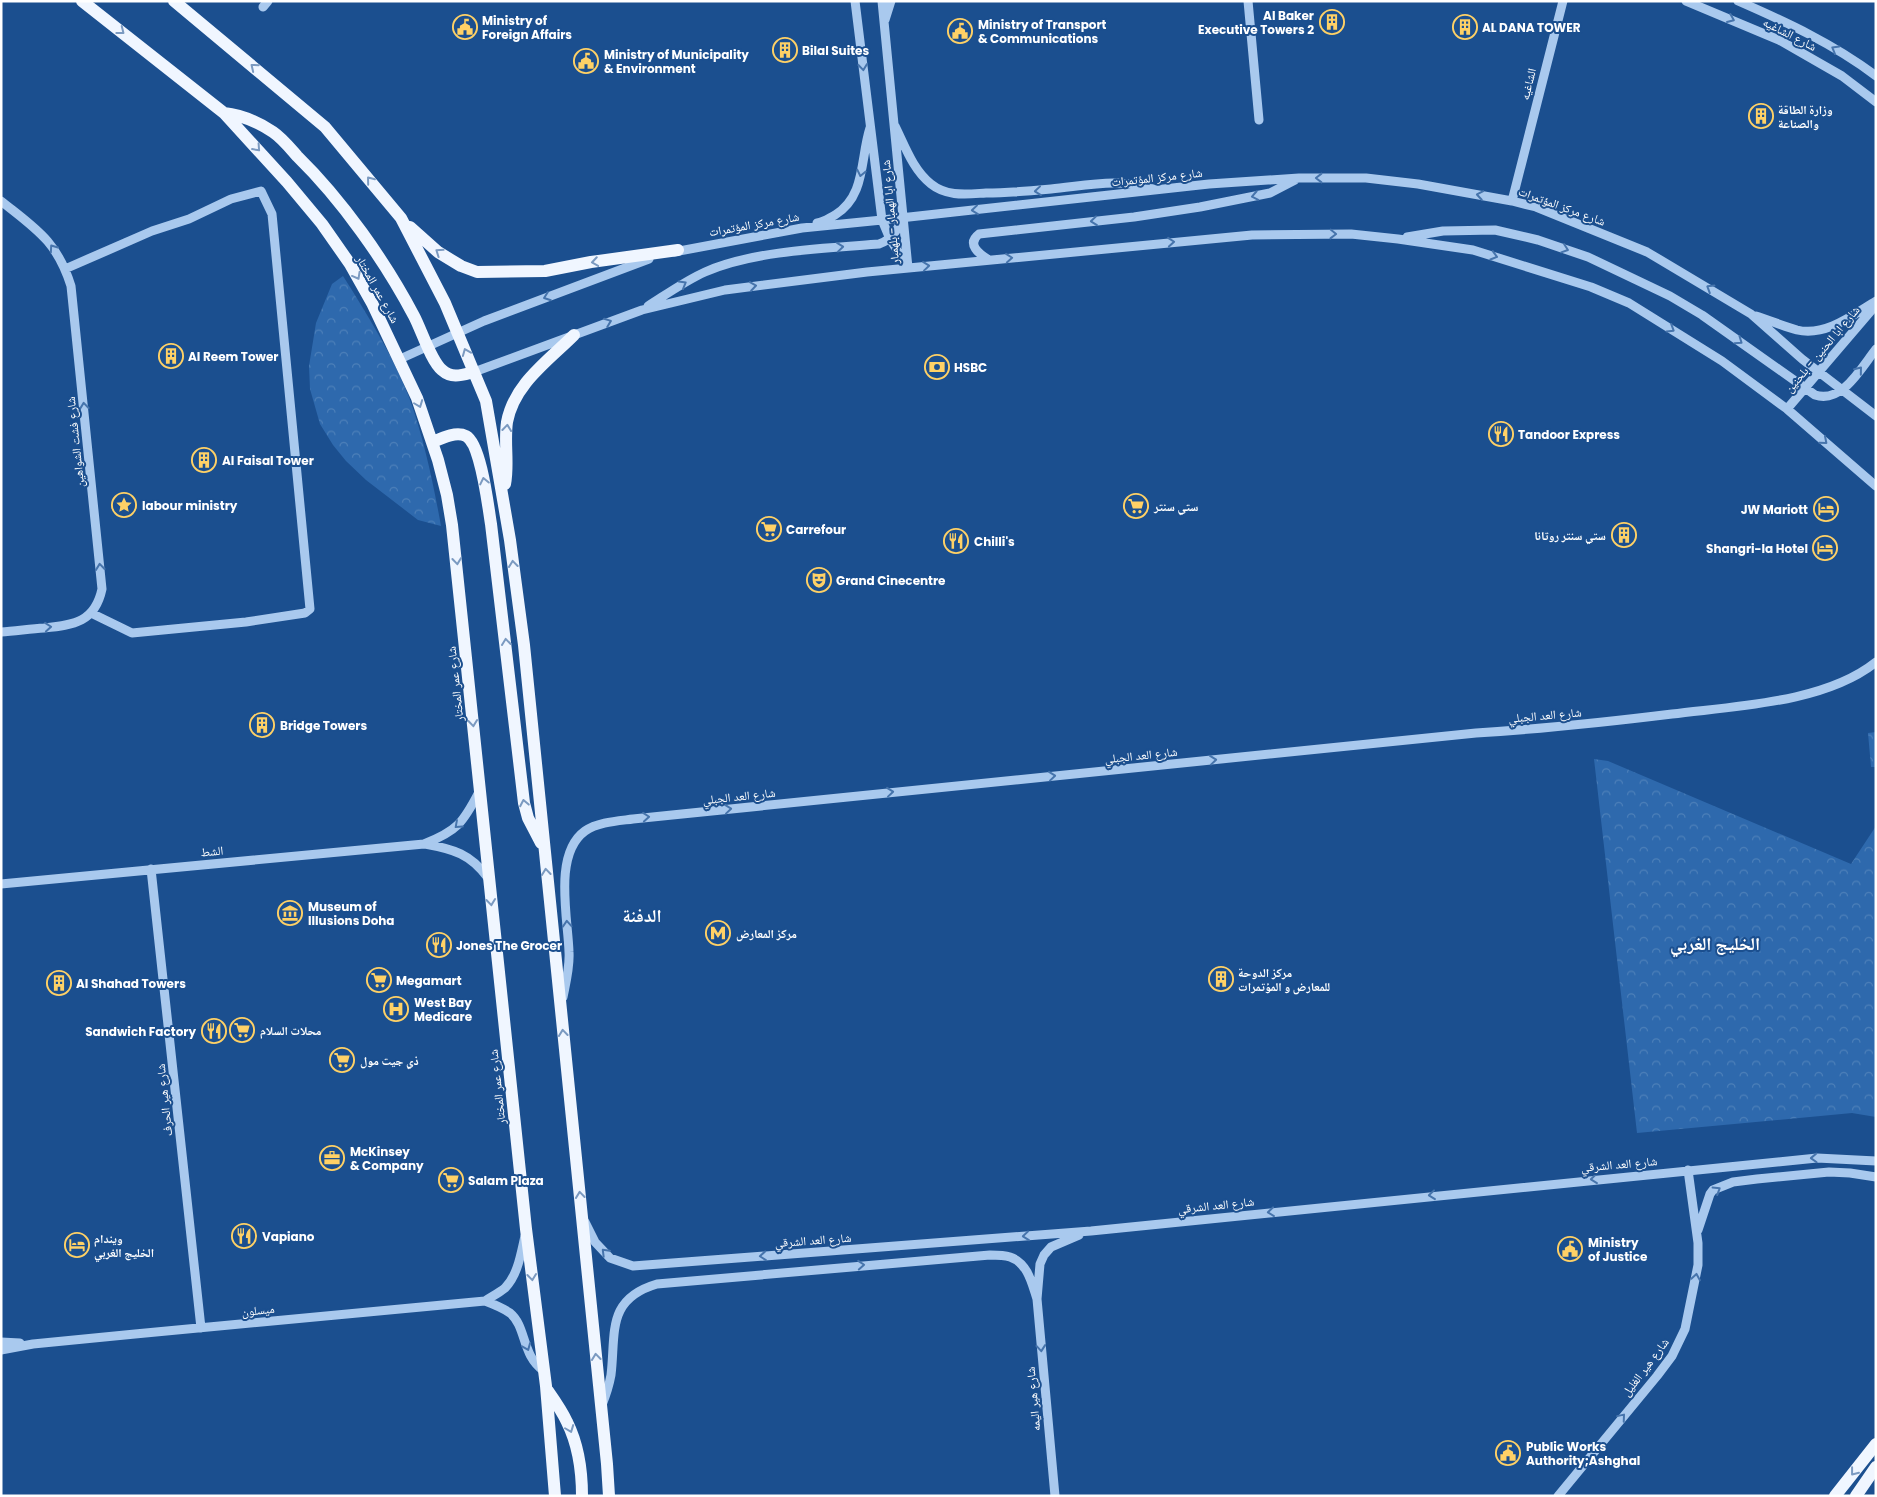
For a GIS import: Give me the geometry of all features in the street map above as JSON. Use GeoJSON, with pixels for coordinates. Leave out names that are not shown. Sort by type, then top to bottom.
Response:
{"type":"FeatureCollection","features":[{"type":"Feature","properties":{"kind":"main road","name":"شارع عمر المختار"},"geometry":{"type":"LineString","coordinates":[[82,1],[224,113],[287,182],[322,224],[350,264],[372,303],[417,398],[432,442],[447,495],[452,525],[526,1229],[546,1386],[555,1496]]}},
{"type":"Feature","properties":{"kind":"main road"},"geometry":{"type":"LineString","coordinates":[[174,1],[326,127],[417,235],[438,252],[461,266],[477,272],[545,271],[591,262],[678,250]]}},
{"type":"Feature","properties":{"kind":"main road"},"geometry":{"type":"LineString","coordinates":[[224,113],[251,119],[274,133],[305,163],[353,220],[392,279],[414,316],[440,369],[448,374],[459,376],[474,372]]}},
{"type":"Feature","properties":{"kind":"main road"},"geometry":{"type":"LineString","coordinates":[[401,218],[458,333],[486,401],[510,540],[524,645],[602,1405],[609,1496]]}},
{"type":"Feature","properties":{"kind":"main road"},"geometry":{"type":"LineString","coordinates":[[502,493],[507,470],[507,423],[517,395],[532,375],[574,335]]}},
{"type":"Feature","properties":{"kind":"main road"},"geometry":{"type":"LineString","coordinates":[[432,442],[454,434],[465,435],[474,442],[485,483],[491,524],[524,803],[528,818],[544,847]]}},
{"type":"Feature","properties":{"kind":"main road"},"geometry":{"type":"LineString","coordinates":[[546,1386],[567,1422],[575,1443],[582,1480],[582,1496]]}},
{"type":"Feature","properties":{"kind":"main road"},"geometry":{"type":"LineString","coordinates":[[1835,1496],[1876,1444]]}},
{"type":"Feature","properties":{"kind":"main road"},"geometry":{"type":"LineString","coordinates":[[1856,1496],[1876,1467]]}},
{"type":"Feature","properties":{"kind":"street","name":"شارع ابا الهمبار - بلهمبار"},"geometry":{"type":"LineString","coordinates":[[856,1],[882,220],[890,239],[908,268]]}},
{"type":"Feature","properties":{"kind":"street","name":"شارع ابا الهمبار - بلهمبار"},"geometry":{"type":"LineString","coordinates":[[882,1],[908,268]]}},
{"type":"Feature","properties":{"kind":"street"},"geometry":{"type":"LineString","coordinates":[[884,22],[891,1]]}},
{"type":"Feature","properties":{"kind":"street"},"geometry":{"type":"LineString","coordinates":[[1248,1],[1259,120]]}},
{"type":"Feature","properties":{"kind":"street","name":"الشاغيه"},"geometry":{"type":"LineString","coordinates":[[1512,201],[1563,1]]}},
{"type":"Feature","properties":{"kind":"street","name":"شارع الشاغيه"},"geometry":{"type":"LineString","coordinates":[[1686,1],[1779,40],[1842,76],[1876,102]]}},
{"type":"Feature","properties":{"kind":"street","name":"شارع الشاغيه"},"geometry":{"type":"LineString","coordinates":[[1738,1],[1790,24],[1857,62],[1876,76]]}},
{"type":"Feature","properties":{"kind":"street"},"geometry":{"type":"LineString","coordinates":[[802,228],[822,222],[846,208],[858,188],[863,168],[865,142],[870,126]]}},
{"type":"Feature","properties":{"kind":"street"},"geometry":{"type":"LineString","coordinates":[[895,126],[912,162],[922,175],[932,185],[950,194],[1025,192],[1120,183],[1144,186],[1155,190]]}},
{"type":"Feature","properties":{"kind":"street"},"geometry":{"type":"LineString","coordinates":[[989,260],[978,253],[974,246],[974,239],[979,234],[1134,217],[1200,207],[1270,193],[1299,178]]}},
{"type":"Feature","properties":{"kind":"street","name":"شارع مركز المؤتمرات"},"geometry":{"type":"LineString","coordinates":[[400,359],[484,321],[638,262],[678,250],[802,228],[1210,184],[1299,178],[1366,178],[1418,184],[1536,207],[1647,252],[1751,314],[1842,391],[1876,416]]}},
{"type":"Feature","properties":{"kind":"street"},"geometry":{"type":"LineString","coordinates":[[1,632],[68,625],[76,623],[91,613],[132,633],[246,622],[305,613],[310,609],[272,214],[261,190],[231,199],[189,219],[152,231],[65,269]]}},
{"type":"Feature","properties":{"kind":"street","name":"شارع فشت الشواهين"},"geometry":{"type":"LineString","coordinates":[[1,201],[29,221],[56,250],[65,269],[73,299],[102,578],[100,597],[91,613]]}},
{"type":"Feature","properties":{"kind":"street"},"geometry":{"type":"LineString","coordinates":[[642,310],[682,284],[706,272],[737,261],[783,253],[879,244],[890,239],[895,234],[903,218]]}},
{"type":"Feature","properties":{"kind":"street"},"geometry":{"type":"LineString","coordinates":[[1398,238],[1442,231],[1495,230],[1538,240],[1588,257],[1670,296],[1702,315],[1806,389],[1821,397],[1832,396],[1842,391],[1876,349]]}},
{"type":"Feature","properties":{"kind":"street"},"geometry":{"type":"LineString","coordinates":[[474,372],[642,310],[725,290],[908,268],[1252,234],[1351,234],[1398,238],[1474,250],[1591,287],[1629,303],[1722,361],[1787,409],[1876,486]]}},
{"type":"Feature","properties":{"kind":"street"},"geometry":{"type":"LineString","coordinates":[[1751,314],[1798,330],[1816,330],[1840,322],[1876,303]]}},
{"type":"Feature","properties":{"kind":"street","name":"شارع ابا الحنين - بلحنين"},"geometry":{"type":"LineString","coordinates":[[1787,409],[1806,389],[1818,371],[1876,303]]}},
{"type":"Feature","properties":{"kind":"street","name":"شارع العد الجبلي"},"geometry":{"type":"LineString","coordinates":[[560,1007],[568,975],[569,961],[564,878],[569,855],[580,835],[586,830],[597,826],[633,819],[1476,733],[1550,728],[1743,705],[1803,695],[1823,689],[1847,681],[1866,671],[1876,662]]}},
{"type":"Feature","properties":{"kind":"street","name":"الشط"},"geometry":{"type":"LineString","coordinates":[[424,844],[444,836],[457,828],[465,820],[480,792]]}},
{"type":"Feature","properties":{"kind":"street","name":"الشط"},"geometry":{"type":"LineString","coordinates":[[1,884],[424,844],[448,848],[472,860],[489,880]]}},
{"type":"Feature","properties":{"kind":"street","name":"شارع هير الحرف"},"geometry":{"type":"LineString","coordinates":[[151,869],[201,1328]]}},
{"type":"Feature","properties":{"kind":"street","name":"شارع العد الشرقي"},"geometry":{"type":"LineString","coordinates":[[582,1216],[594,1242],[610,1258],[633,1266],[1091,1230],[1816,1158],[1876,1161]]}},
{"type":"Feature","properties":{"kind":"street","name":"شارع هير الغليل"},"geometry":{"type":"LineString","coordinates":[[1558,1496],[1657,1376],[1678,1345],[1684,1329],[1698,1265],[1697,1233],[1688,1170]]}},
{"type":"Feature","properties":{"kind":"street"},"geometry":{"type":"LineString","coordinates":[[1697,1233],[1710,1194],[1713,1190],[1733,1182],[1830,1172],[1876,1177]]}},
{"type":"Feature","properties":{"kind":"street","name":"ميسلون"},"geometry":{"type":"LineString","coordinates":[[1,1350],[33,1344],[485,1301],[505,1288],[512,1278],[519,1260],[526,1229]]}},
{"type":"Feature","properties":{"kind":"street","name":"شارع هير اليمه"},"geometry":{"type":"LineString","coordinates":[[1055,1496],[1037,1299],[1040,1264],[1047,1251],[1061,1241],[1091,1230]]}},
{"type":"Feature","properties":{"kind":"street","name":"شارع هير اليمه"},"geometry":{"type":"LineString","coordinates":[[602,1405],[611,1375],[615,1321],[620,1308],[644,1287],[672,1282],[990,1255],[1010,1257],[1019,1262],[1028,1272],[1037,1299]]}},
{"type":"Feature","properties":{"kind":"street"},"geometry":{"type":"LineString","coordinates":[[485,1301],[511,1314],[521,1329],[531,1358],[544,1371]]}},
{"type":"Feature","properties":{"kind":"street","name":"ميسلون"},"geometry":{"type":"LineString","coordinates":[[1,1342],[33,1344]]}},
{"type":"Feature","properties":{"kind":"green space"},"geometry":{"type":"Polygon","coordinates":[[[343,276],[387,350],[409,397],[428,461],[441,526],[418,520],[366,480],[346,461],[320,424],[310,389],[309,366],[316,323],[332,284],[343,276]]]}},
{"type":"Feature","properties":{"kind":"green space"},"geometry":{"type":"Polygon","coordinates":[[[1876,732],[1876,767],[1871,767],[1868,733],[1876,732]]]}},
{"type":"Feature","properties":{"kind":"green space"},"geometry":{"type":"Polygon","coordinates":[[[1594,759],[1608,761],[1851,864],[1876,826],[1876,1117],[1852,1113],[1637,1133],[1594,759]]]}},
{"type":"Feature","properties":{"kind":"place","name":"Al Baker Executive Towers 2"},"geometry":{"type":"Point","coordinates":[1332,22]}},
{"type":"Feature","properties":{"kind":"place","name":"Ministry of Foreign Affairs"},"geometry":{"type":"Point","coordinates":[465,27]}},
{"type":"Feature","properties":{"kind":"place","name":"AL DANA TOWER"},"geometry":{"type":"Point","coordinates":[1465,27]}},
{"type":"Feature","properties":{"kind":"place","name":"Ministry of Transport & Communications"},"geometry":{"type":"Point","coordinates":[960,31]}},
{"type":"Feature","properties":{"kind":"place","name":"Bilal Suites"},"geometry":{"type":"Point","coordinates":[785,50]}},
{"type":"Feature","properties":{"kind":"place","name":"Ministry of Municipality & Environment"},"geometry":{"type":"Point","coordinates":[586,61]}},
{"type":"Feature","properties":{"kind":"place","name":"وزارة الطاقة والصناعة"},"geometry":{"type":"Point","coordinates":[1761,116]}},
{"type":"Feature","properties":{"kind":"place","name":"Al Reem Tower"},"geometry":{"type":"Point","coordinates":[171,356]}},
{"type":"Feature","properties":{"kind":"place","name":"HSBC"},"geometry":{"type":"Point","coordinates":[937,367]}},
{"type":"Feature","properties":{"kind":"place","name":"Tandoor Express"},"geometry":{"type":"Point","coordinates":[1501,434]}},
{"type":"Feature","properties":{"kind":"place","name":"Al Faisal Tower"},"geometry":{"type":"Point","coordinates":[204,460]}},
{"type":"Feature","properties":{"kind":"place","name":"labour ministry"},"geometry":{"type":"Point","coordinates":[124,505]}},
{"type":"Feature","properties":{"kind":"place","name":"ستي سنتر"},"geometry":{"type":"Point","coordinates":[1136,506]}},
{"type":"Feature","properties":{"kind":"place","name":"JW Mariott"},"geometry":{"type":"Point","coordinates":[1826,509]}},
{"type":"Feature","properties":{"kind":"place","name":"Carrefour"},"geometry":{"type":"Point","coordinates":[769,529]}},
{"type":"Feature","properties":{"kind":"place","name":"ستي سنتر روتانا"},"geometry":{"type":"Point","coordinates":[1624,535]}},
{"type":"Feature","properties":{"kind":"place","name":"Chilli's"},"geometry":{"type":"Point","coordinates":[956,541]}},
{"type":"Feature","properties":{"kind":"place","name":"Shangri-la Hotel"},"geometry":{"type":"Point","coordinates":[1825,548]}},
{"type":"Feature","properties":{"kind":"place","name":"Grand Cinecentre"},"geometry":{"type":"Point","coordinates":[819,580]}},
{"type":"Feature","properties":{"kind":"place","name":"Bridge Towers"},"geometry":{"type":"Point","coordinates":[262,725]}},
{"type":"Feature","properties":{"kind":"place","name":"Museum of Illusions Doha"},"geometry":{"type":"Point","coordinates":[290,913]}},
{"type":"Feature","properties":{"kind":"place","name":"مركز المعارض"},"geometry":{"type":"Point","coordinates":[718,933]}},
{"type":"Feature","properties":{"kind":"place","name":"Jones The Grocer"},"geometry":{"type":"Point","coordinates":[439,945]}},
{"type":"Feature","properties":{"kind":"place","name":"مركز الدوحة للمعارض و المؤتمرات"},"geometry":{"type":"Point","coordinates":[1221,979]}},
{"type":"Feature","properties":{"kind":"place","name":"Megamart"},"geometry":{"type":"Point","coordinates":[379,980]}},
{"type":"Feature","properties":{"kind":"place","name":"Al Shahad Towers"},"geometry":{"type":"Point","coordinates":[59,983]}},
{"type":"Feature","properties":{"kind":"place","name":"West Bay Medicare"},"geometry":{"type":"Point","coordinates":[396,1009]}},
{"type":"Feature","properties":{"kind":"place","name":"محلات السلام"},"geometry":{"type":"Point","coordinates":[242,1030]}},
{"type":"Feature","properties":{"kind":"place","name":"Sandwich Factory"},"geometry":{"type":"Point","coordinates":[214,1031]}},
{"type":"Feature","properties":{"kind":"place","name":"ذي جيت مول"},"geometry":{"type":"Point","coordinates":[342,1060]}},
{"type":"Feature","properties":{"kind":"place","name":"McKinsey & Company"},"geometry":{"type":"Point","coordinates":[332,1158]}},
{"type":"Feature","properties":{"kind":"place","name":"Salam Plaza"},"geometry":{"type":"Point","coordinates":[451,1180]}},
{"type":"Feature","properties":{"kind":"place","name":"Vapiano"},"geometry":{"type":"Point","coordinates":[244,1236]}},
{"type":"Feature","properties":{"kind":"place","name":"ويندام الخليج الغربي"},"geometry":{"type":"Point","coordinates":[77,1245]}},
{"type":"Feature","properties":{"kind":"place","name":"Ministry of Justice"},"geometry":{"type":"Point","coordinates":[1570,1249]}},
{"type":"Feature","properties":{"kind":"place","name":"Public Works Authority;Ashghal"},"geometry":{"type":"Point","coordinates":[1508,1453]}},
{"type":"Feature","properties":{"kind":"district","name":"الدفنة"},"geometry":{"type":"Point","coordinates":[642,915]}},
{"type":"Feature","properties":{"kind":"district","name":"الخليج الغربي"},"geometry":{"type":"Point","coordinates":[1715,943]}}]}
